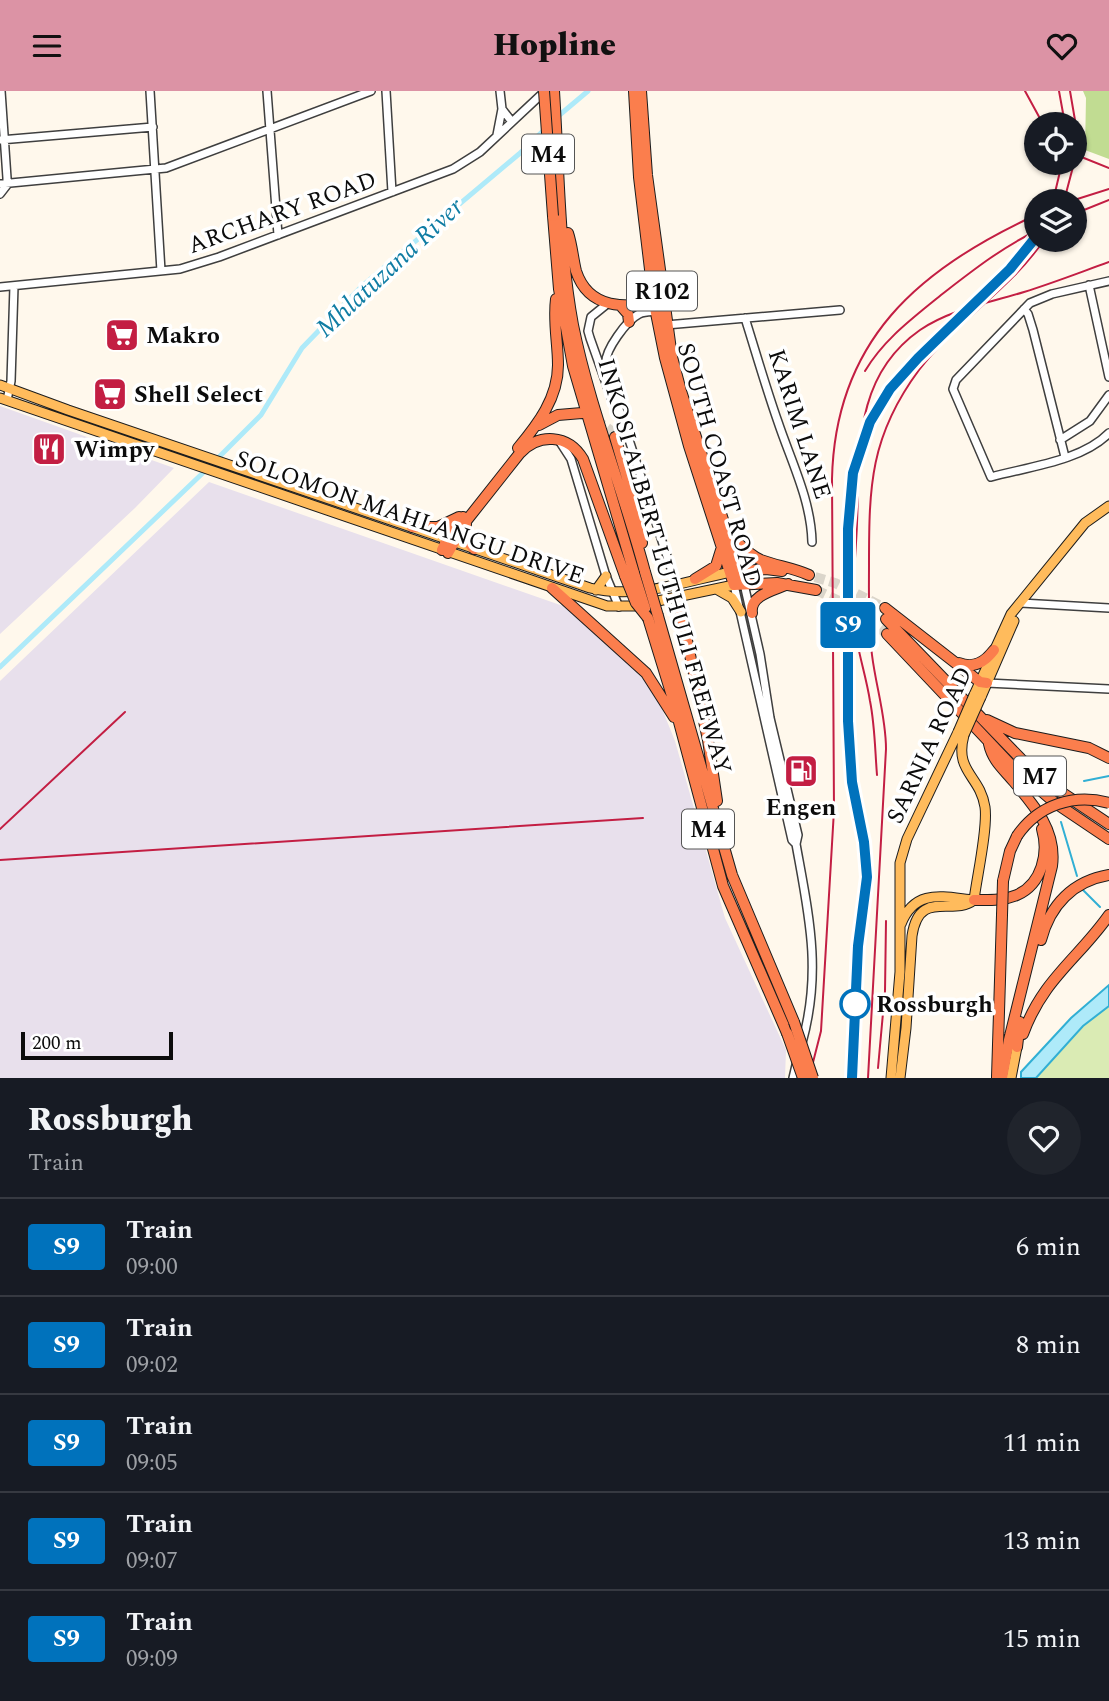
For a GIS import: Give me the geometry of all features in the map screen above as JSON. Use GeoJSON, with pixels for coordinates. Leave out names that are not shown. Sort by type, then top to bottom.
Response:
{"type":"FeatureCollection","features":[{"type":"Feature","properties":{"kind":"highway","name":"INKOSI ALBERT LUTHULI FREEWAY"},"geometry":{"type":"LineString","coordinates":[[545,91],[557,216],[574,327],[645,572],[653,617],[682,733],[726,894],[803,1078]]}},
{"type":"Feature","properties":{"kind":"highway","name":"INKOSI ALBERT LUTHULI FREEWAY"},"geometry":{"type":"LineString","coordinates":[[554,91],[560,200],[557,216],[559,289],[576,377],[629,574],[653,617],[741,901],[794,1022],[813,1078]]}},
{"type":"Feature","properties":{"kind":"highway","name":"SOUTH COAST ROAD"},"geometry":{"type":"LineString","coordinates":[[634,91],[668,358],[739,585]]}},
{"type":"Feature","properties":{"kind":"highway","name":"SOUTH COAST ROAD"},"geometry":{"type":"LineString","coordinates":[[639,128],[641,91]]}},
{"type":"Feature","properties":{"kind":"highway"},"geometry":{"type":"LineString","coordinates":[[557,216],[582,283],[595,298],[607,304],[660,307]]}},
{"type":"Feature","properties":{"kind":"highway","name":"SOUTH COAST ROAD"},"geometry":{"type":"LineString","coordinates":[[654,256],[653,286],[660,307]]}},
{"type":"Feature","properties":{"kind":"highway"},"geometry":{"type":"LineString","coordinates":[[627,305],[653,286]]}},
{"type":"Feature","properties":{"kind":"highway"},"geometry":{"type":"LineString","coordinates":[[445,551],[470,508],[536,427],[552,397],[557,377],[555,304],[559,289]]}},
{"type":"Feature","properties":{"kind":"highway"},"geometry":{"type":"LineString","coordinates":[[627,305],[629,322]]}},
{"type":"Feature","properties":{"kind":"highway"},"geometry":{"type":"LineString","coordinates":[[536,427],[558,415],[582,414]]}},
{"type":"Feature","properties":{"kind":"highway"},"geometry":{"type":"LineString","coordinates":[[615,437],[642,539],[641,558]]}},
{"type":"Feature","properties":{"kind":"highway"},"geometry":{"type":"LineString","coordinates":[[450,540],[527,446],[539,440],[557,439],[573,445],[583,459],[629,574]]}},
{"type":"Feature","properties":{"kind":"highway"},"geometry":{"type":"LineString","coordinates":[[412,527],[431,528],[445,525],[470,508]]}},
{"type":"Feature","properties":{"kind":"highway"},"geometry":{"type":"LineString","coordinates":[[467,520],[464,538],[474,549]]}},
{"type":"Feature","properties":{"kind":"highway"},"geometry":{"type":"LineString","coordinates":[[695,579],[711,570],[719,561],[724,536]]}},
{"type":"Feature","properties":{"kind":"highway","name":"SOLOMON MAHLANGU DRIVE"},"geometry":{"type":"LineString","coordinates":[[724,536],[760,560],[794,568],[812,576],[766,569],[736,571]]}},
{"type":"Feature","properties":{"kind":"highway"},"geometry":{"type":"LineString","coordinates":[[746,612],[754,601],[789,584]]}},
{"type":"Feature","properties":{"kind":"highway","name":"SOLOMON MAHLANGU DRIVE"},"geometry":{"type":"LineString","coordinates":[[739,585],[789,584],[816,590]]}},
{"type":"Feature","properties":{"kind":"highway"},"geometry":{"type":"LineString","coordinates":[[552,589],[646,673],[682,733]]}},
{"type":"Feature","properties":{"kind":"highway"},"geometry":{"type":"LineString","coordinates":[[678,598],[708,740],[724,847]]}},
{"type":"Feature","properties":{"kind":"highway","name":"M7"},"geometry":{"type":"LineString","coordinates":[[947,655],[886,613],[1001,740],[1052,786],[1109,824]]}},
{"type":"Feature","properties":{"kind":"highway","name":"M7"},"geometry":{"type":"LineString","coordinates":[[887,634],[989,744],[1041,792],[1109,839]]}},
{"type":"Feature","properties":{"kind":"highway"},"geometry":{"type":"LineString","coordinates":[[947,655],[960,664],[969,666],[983,661],[994,650]]}},
{"type":"Feature","properties":{"kind":"highway"},"geometry":{"type":"LineString","coordinates":[[947,655],[983,683]]}},
{"type":"Feature","properties":{"kind":"highway"},"geometry":{"type":"LineString","coordinates":[[981,718],[1015,733],[1089,748],[1109,758]]}},
{"type":"Feature","properties":{"kind":"highway"},"geometry":{"type":"LineString","coordinates":[[989,744],[995,760],[1045,823],[1053,843],[1054,857],[999,1078]]}},
{"type":"Feature","properties":{"kind":"highway"},"geometry":{"type":"LineString","coordinates":[[999,1078],[1003,881],[1010,851],[1017,836],[1033,818],[1057,804],[1084,799],[1109,803]]}},
{"type":"Feature","properties":{"kind":"highway"},"geometry":{"type":"LineString","coordinates":[[974,900],[1002,899],[1019,894],[1037,878],[1043,863],[1045,841],[1028,800]]}},
{"type":"Feature","properties":{"kind":"highway"},"geometry":{"type":"LineString","coordinates":[[1017,1047],[1041,937],[1050,913],[1064,895],[1075,887],[1109,875]]}},
{"type":"Feature","properties":{"kind":"highway"},"geometry":{"type":"LineString","coordinates":[[1017,1047],[1035,1006],[1048,985],[1109,915]]}},
{"type":"Feature","properties":{"kind":"main road","name":"SOLOMON MAHLANGU DRIVE"},"geometry":{"type":"LineString","coordinates":[[5,386],[596,590],[612,593],[676,584],[736,571]]}},
{"type":"Feature","properties":{"kind":"main road","name":"SOLOMON MAHLANGU DRIVE"},"geometry":{"type":"LineString","coordinates":[[4,399],[596,603],[619,607],[739,585]]}},
{"type":"Feature","properties":{"kind":"main road","name":"SARNIA ROAD"},"geometry":{"type":"LineString","coordinates":[[891,1078],[903,911],[900,863],[903,850],[961,734],[1011,614],[1085,523],[1109,506]]}},
{"type":"Feature","properties":{"kind":"main road"},"geometry":{"type":"LineString","coordinates":[[596,590],[606,576]]}},
{"type":"Feature","properties":{"kind":"main road"},"geometry":{"type":"LineString","coordinates":[[716,590],[732,598],[746,612]]}},
{"type":"Feature","properties":{"kind":"main road","name":"SARNIA ROAD"},"geometry":{"type":"LineString","coordinates":[[983,683],[1021,603]]}},
{"type":"Feature","properties":{"kind":"main road","name":"SARNIA ROAD"},"geometry":{"type":"LineString","coordinates":[[961,734],[961,752],[965,767],[979,789],[985,810],[974,900]]}},
{"type":"Feature","properties":{"kind":"main road"},"geometry":{"type":"LineString","coordinates":[[937,779],[953,762],[965,767]]}},
{"type":"Feature","properties":{"kind":"main road"},"geometry":{"type":"LineString","coordinates":[[903,911],[929,897],[974,900]]}},
{"type":"Feature","properties":{"kind":"main road"},"geometry":{"type":"LineString","coordinates":[[903,911],[913,913],[925,905],[961,906],[974,900]]}},
{"type":"Feature","properties":{"kind":"main road"},"geometry":{"type":"LineString","coordinates":[[900,1078],[913,931],[921,915],[936,905]]}},
{"type":"Feature","properties":{"kind":"main road"},"geometry":{"type":"LineString","coordinates":[[1011,1078],[1017,1047]]}},
{"type":"Feature","properties":{"kind":"street"},"geometry":{"type":"LineString","coordinates":[[0,194],[3,184],[1,91]]}},
{"type":"Feature","properties":{"kind":"street"},"geometry":{"type":"LineString","coordinates":[[150,91],[162,271]]}},
{"type":"Feature","properties":{"kind":"street"},"geometry":{"type":"LineString","coordinates":[[267,91],[278,235]]}},
{"type":"Feature","properties":{"kind":"street"},"geometry":{"type":"LineString","coordinates":[[3,184],[155,169],[177,164],[371,91]]}},
{"type":"Feature","properties":{"kind":"street"},"geometry":{"type":"LineString","coordinates":[[386,91],[392,192]]}},
{"type":"Feature","properties":{"kind":"street"},"geometry":{"type":"LineString","coordinates":[[492,141],[499,129],[502,109],[500,91]]}},
{"type":"Feature","properties":{"kind":"street","name":"ARCHARY ROAD"},"geometry":{"type":"LineString","coordinates":[[0,287],[162,271],[196,265],[453,169],[480,152],[545,91]]}},
{"type":"Feature","properties":{"kind":"street"},"geometry":{"type":"LineString","coordinates":[[502,109],[512,122]]}},
{"type":"Feature","properties":{"kind":"street"},"geometry":{"type":"LineString","coordinates":[[3,141],[153,127]]}},
{"type":"Feature","properties":{"kind":"street"},"geometry":{"type":"LineString","coordinates":[[1109,281],[1037,300],[1024,309],[954,384],[953,393],[991,477],[1088,449],[1109,433]]}},
{"type":"Feature","properties":{"kind":"street"},"geometry":{"type":"LineString","coordinates":[[1089,285],[1109,377]]}},
{"type":"Feature","properties":{"kind":"street"},"geometry":{"type":"LineString","coordinates":[[4,399],[14,286]]}},
{"type":"Feature","properties":{"kind":"street"},"geometry":{"type":"LineString","coordinates":[[607,304],[595,312],[589,323],[590,338],[613,403],[618,406]]}},
{"type":"Feature","properties":{"kind":"street"},"geometry":{"type":"LineString","coordinates":[[596,358],[606,355],[629,322],[640,314],[660,307]]}},
{"type":"Feature","properties":{"kind":"street"},"geometry":{"type":"LineString","coordinates":[[1024,309],[1033,330],[1065,457]]}},
{"type":"Feature","properties":{"kind":"street"},"geometry":{"type":"LineString","coordinates":[[662,326],[840,310]]}},
{"type":"Feature","properties":{"kind":"street","name":"KARIM LANE"},"geometry":{"type":"LineString","coordinates":[[745,318],[804,496],[812,542]]}},
{"type":"Feature","properties":{"kind":"street"},"geometry":{"type":"LineString","coordinates":[[606,355],[618,406],[676,584]]}},
{"type":"Feature","properties":{"kind":"street"},"geometry":{"type":"LineString","coordinates":[[1060,440],[1090,421],[1109,395]]}},
{"type":"Feature","properties":{"kind":"street"},"geometry":{"type":"LineString","coordinates":[[557,439],[571,459],[606,576],[619,607]]}},
{"type":"Feature","properties":{"kind":"street","name":"SOUTH COAST ROAD"},"geometry":{"type":"LineString","coordinates":[[739,585],[792,824],[792,840],[796,844],[811,937],[814,977],[810,1014],[793,1078]]}},
{"type":"Feature","properties":{"kind":"street"},"geometry":{"type":"LineString","coordinates":[[1021,603],[1109,608]]}},
{"type":"Feature","properties":{"kind":"street"},"geometry":{"type":"LineString","coordinates":[[983,683],[1109,689]]}},
{"type":"Feature","properties":{"kind":"shaded area"},"geometry":{"type":"Polygon","coordinates":[[[0,406],[174,468],[0,634],[0,406]]]}},
{"type":"Feature","properties":{"kind":"shaded area"},"geometry":{"type":"Polygon","coordinates":[[[209,482],[586,614],[656,694],[675,741],[725,918],[786,1050],[785,1078],[0,1078],[0,681],[209,482]]]}},
{"type":"Feature","properties":{"kind":"green space"},"geometry":{"type":"Polygon","coordinates":[[[1083,91],[1109,91],[1109,159],[1087,151],[1086,98],[1083,91]]]}},
{"type":"Feature","properties":{"kind":"green space"},"geometry":{"type":"Polygon","coordinates":[[[1109,1006],[1109,1078],[1036,1078],[1083,1026],[1109,1006]]]}},
{"type":"Feature","properties":{"kind":"water"},"geometry":{"type":"Polygon","coordinates":[[[1109,985],[1109,1006],[1083,1026],[1036,1078],[1021,1078],[1021,1072],[1071,1018],[1109,985]]]}},
{"type":"Feature","properties":{"kind":"waterway","name":"Mhlatuzana River"},"geometry":{"type":"LineString","coordinates":[[556,118],[588,91]]}},
{"type":"Feature","properties":{"kind":"waterway","name":"Mhlatuzana River"},"geometry":{"type":"LineString","coordinates":[[215,461],[261,415],[302,348],[361,287],[519,154],[546,128]]}},
{"type":"Feature","properties":{"kind":"waterway","name":"Mhlatuzana River"},"geometry":{"type":"LineString","coordinates":[[0,667],[208,468]]}},
{"type":"Feature","properties":{"kind":"waterway"},"geometry":{"type":"LineString","coordinates":[[1084,781],[1109,776]]}},
{"type":"Feature","properties":{"kind":"waterway"},"geometry":{"type":"LineString","coordinates":[[1061,822],[1077,876]]}},
{"type":"Feature","properties":{"kind":"waterway"},"geometry":{"type":"LineString","coordinates":[[1081,888],[1100,907]]}},
{"type":"Feature","properties":{"kind":"tunnel"},"geometry":{"type":"LineString","coordinates":[[595,419],[615,437]]}},
{"type":"Feature","properties":{"kind":"tunnel"},"geometry":{"type":"LineString","coordinates":[[815,577],[835,583],[885,608]]}},
{"type":"Feature","properties":{"kind":"tunnel"},"geometry":{"type":"LineString","coordinates":[[816,590],[854,608],[887,634]]}},
{"type":"Feature","properties":{"kind":"railway"},"geometry":{"type":"LineString","coordinates":[[1025,91],[1036,112]]}},
{"type":"Feature","properties":{"kind":"railway"},"geometry":{"type":"LineString","coordinates":[[1059,91],[1063,112]]}},
{"type":"Feature","properties":{"kind":"railway"},"geometry":{"type":"LineString","coordinates":[[1070,91],[1074,112]]}},
{"type":"Feature","properties":{"kind":"railway"},"geometry":{"type":"LineString","coordinates":[[1087,159],[1109,168]]}},
{"type":"Feature","properties":{"kind":"railway"},"geometry":{"type":"LineString","coordinates":[[1056,189],[1059,175]]}},
{"type":"Feature","properties":{"kind":"railway"},"geometry":{"type":"LineString","coordinates":[[1067,189],[1071,175]]}},
{"type":"Feature","properties":{"kind":"railway"},"geometry":{"type":"LineString","coordinates":[[1087,196],[1109,189]]}},
{"type":"Feature","properties":{"kind":"railway"},"geometry":{"type":"LineString","coordinates":[[1087,209],[1109,200]]}},
{"type":"Feature","properties":{"kind":"railway"},"geometry":{"type":"LineString","coordinates":[[809,1078],[821,1031],[834,810],[832,479],[837,430],[849,387],[867,349],[891,315],[920,286],[955,260],[993,236],[1024,221]]}},
{"type":"Feature","properties":{"kind":"railway"},"geometry":{"type":"LineString","coordinates":[[865,371],[890,339],[920,312],[987,260],[1024,238]]}},
{"type":"Feature","properties":{"kind":"railway"},"geometry":{"type":"LineString","coordinates":[[868,1078],[886,749],[869,621],[870,510],[876,463],[891,417],[919,370],[949,336],[1015,275],[1035,252]]}},
{"type":"Feature","properties":{"kind":"railway"},"geometry":{"type":"LineString","coordinates":[[877,775],[872,710],[857,643],[853,611],[861,443],[864,417],[871,393],[882,370],[898,349],[932,323],[957,312],[1035,289],[1109,262]]}},
{"type":"Feature","properties":{"kind":"railway"},"geometry":{"type":"LineString","coordinates":[[866,430],[890,389],[917,359]]}},
{"type":"Feature","properties":{"kind":"railway"},"geometry":{"type":"LineString","coordinates":[[844,660],[852,782],[867,866],[857,957],[852,1078]]}},
{"type":"Feature","properties":{"kind":"railway"},"geometry":{"type":"LineString","coordinates":[[0,829],[125,712]]}},
{"type":"Feature","properties":{"kind":"railway"},"geometry":{"type":"LineString","coordinates":[[0,860],[643,818]]}},
{"type":"Feature","properties":{"kind":"railway"},"geometry":{"type":"LineString","coordinates":[[878,1068],[885,991],[886,921]]}},
{"type":"Feature","properties":{"kind":"train","name":"S9"},"geometry":{"type":"LineString","coordinates":[[852,1078],[858,946],[867,877],[864,842],[852,782],[848,721],[848,529],[849,496],[855,462],[870,422],[890,389],[1025,252]]}},
{"type":"Feature","properties":{"kind":"place","name":"Makro"},"geometry":{"type":"Point","coordinates":[122,335]}},
{"type":"Feature","properties":{"kind":"place","name":"Shell Select"},"geometry":{"type":"Point","coordinates":[110,394]}},
{"type":"Feature","properties":{"kind":"place","name":"Wimpy"},"geometry":{"type":"Point","coordinates":[49,449]}},
{"type":"Feature","properties":{"kind":"place","name":"Engen"},"geometry":{"type":"Point","coordinates":[801,771]}},
{"type":"Feature","properties":{"kind":"place","name":"Rossburgh"},"geometry":{"type":"Point","coordinates":[855,1004]}}]}
